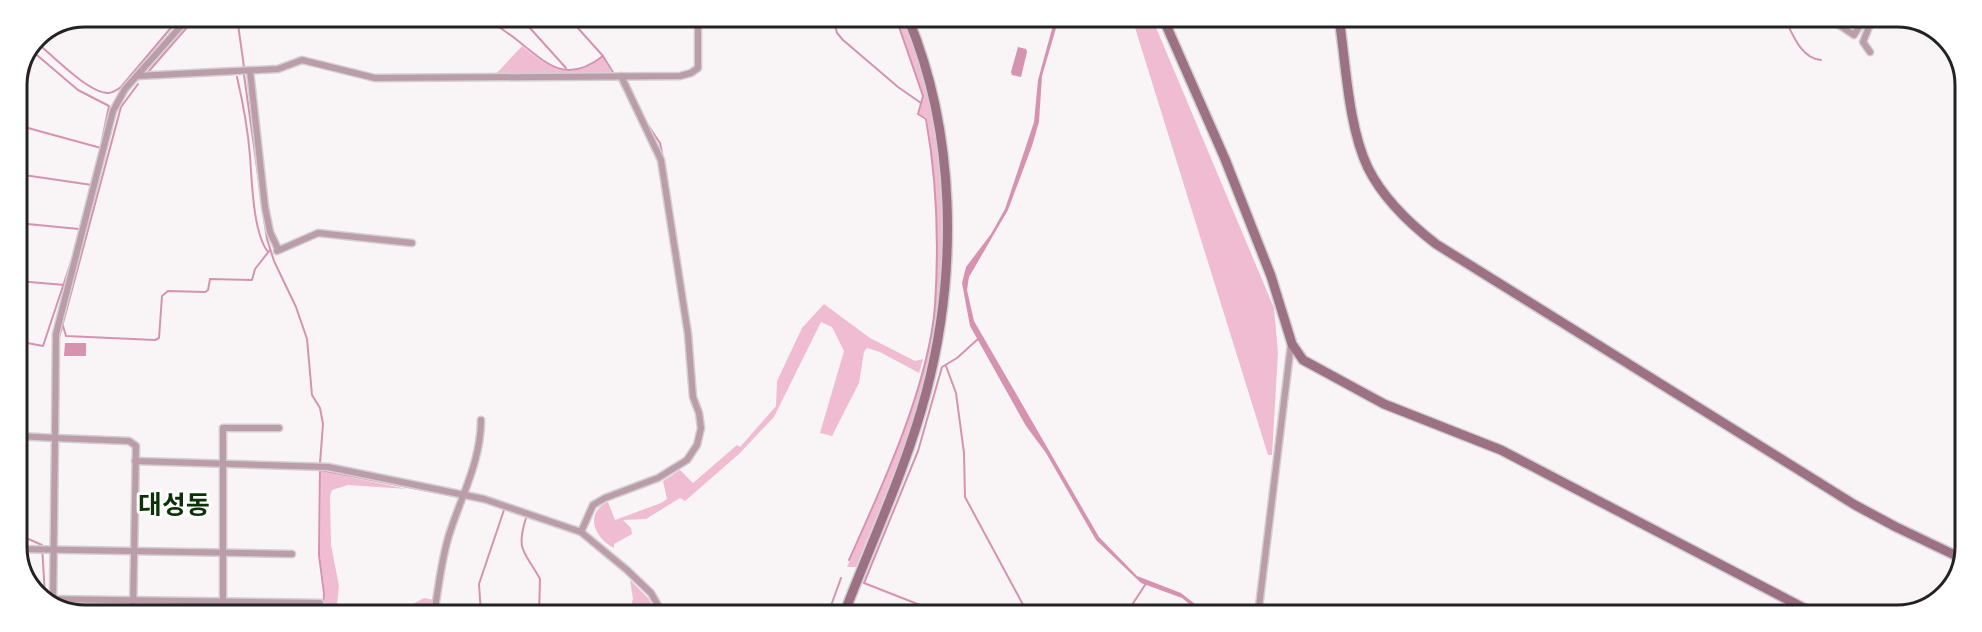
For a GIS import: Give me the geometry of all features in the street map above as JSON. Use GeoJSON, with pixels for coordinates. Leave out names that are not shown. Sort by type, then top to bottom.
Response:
{"type":"FeatureCollection","features":[{"type":"Feature","properties":{"kind":"street"},"geometry":{"type":"LineString","coordinates":[[50,593],[48,549],[55,438],[56,334],[117,100],[180,27]]}},
{"type":"Feature","properties":{"kind":"street"},"geometry":{"type":"LineString","coordinates":[[137,76],[278,69],[302,60],[375,78],[621,76],[691,73],[698,68],[700,61],[698,27]]}},
{"type":"Feature","properties":{"kind":"street"},"geometry":{"type":"LineString","coordinates":[[847,605],[922,405],[940,318],[946,264],[945,166],[934,99],[911,27]]}},
{"type":"Feature","properties":{"kind":"street"},"geometry":{"type":"LineString","coordinates":[[1167,27],[1225,159],[1271,276],[1292,344],[1303,360],[1384,404],[1501,450],[1798,605]]}},
{"type":"Feature","properties":{"kind":"street"},"geometry":{"type":"LineString","coordinates":[[1340,27],[1353,112],[1368,169],[1384,192],[1419,230],[1436,244],[1855,505],[1955,555]]}},
{"type":"Feature","properties":{"kind":"street"},"geometry":{"type":"LineString","coordinates":[[1842,27],[1854,35],[1858,27]]}},
{"type":"Feature","properties":{"kind":"street"},"geometry":{"type":"LineString","coordinates":[[1869,27],[1863,42],[1870,52]]}},
{"type":"Feature","properties":{"kind":"street"},"geometry":{"type":"LineString","coordinates":[[250,71],[266,207],[270,232],[277,251],[285,250],[306,236],[318,233],[412,243]]}},
{"type":"Feature","properties":{"kind":"street"},"geometry":{"type":"LineString","coordinates":[[581,532],[593,505],[658,477],[687,460],[697,445],[700,429],[699,412],[693,397],[688,334],[661,160],[621,76]]}},
{"type":"Feature","properties":{"kind":"street"},"geometry":{"type":"LineString","coordinates":[[1259,605],[1292,344]]}},
{"type":"Feature","properties":{"kind":"street"},"geometry":{"type":"LineString","coordinates":[[435,605],[441,560],[464,495],[480,439],[481,420]]}},
{"type":"Feature","properties":{"kind":"street"},"geometry":{"type":"LineString","coordinates":[[223,603],[225,463],[223,428],[279,428]]}},
{"type":"Feature","properties":{"kind":"street"},"geometry":{"type":"LineString","coordinates":[[27,437],[129,441],[136,446],[134,605]]}},
{"type":"Feature","properties":{"kind":"street"},"geometry":{"type":"LineString","coordinates":[[135,461],[328,467],[464,495],[530,513],[581,532],[627,570],[651,593],[658,605]]}},
{"type":"Feature","properties":{"kind":"street"},"geometry":{"type":"LineString","coordinates":[[27,549],[292,554]]}},
{"type":"Feature","properties":{"kind":"street"},"geometry":{"type":"LineString","coordinates":[[62,600],[320,603]]}},
{"type":"Feature","properties":{"kind":"shaded area"},"geometry":{"type":"Polygon","coordinates":[[[900,27],[907,27],[918,59],[928,90],[938,139],[942,181],[942,267],[930,352],[921,393],[909,431],[856,567],[847,567],[900,441],[921,376],[936,303],[934,173],[927,118],[919,114],[923,96],[900,27]]]}},
{"type":"Feature","properties":{"kind":"shaded area"},"geometry":{"type":"Polygon","coordinates":[[[1053,27],[1056,27],[1042,76],[1039,122],[1032,146],[1008,210],[969,277],[967,290],[974,321],[1099,537],[1137,576],[1181,593],[1196,605],[1191,605],[1182,598],[1141,583],[1096,540],[1046,453],[1026,426],[970,326],[962,283],[966,267],[991,234],[1005,209],[1034,122],[1038,80],[1053,27]]]}},
{"type":"Feature","properties":{"kind":"shaded area"},"geometry":{"type":"Polygon","coordinates":[[[1135,27],[1156,27],[1274,308],[1278,353],[1272,455],[1268,455],[1135,27]]]}},
{"type":"Feature","properties":{"kind":"shaded area"},"geometry":{"type":"Polygon","coordinates":[[[522,46],[542,61],[561,70],[580,69],[603,57],[612,74],[496,74],[522,46]]]}},
{"type":"Feature","properties":{"kind":"shaded area"},"geometry":{"type":"Polygon","coordinates":[[[1018,47],[1026,49],[1027,52],[1021,77],[1012,75],[1011,72],[1018,47]]]}},
{"type":"Feature","properties":{"kind":"shaded area"},"geometry":{"type":"Polygon","coordinates":[[[824,304],[870,338],[915,361],[923,359],[919,373],[880,352],[867,348],[864,352],[859,383],[832,436],[820,433],[844,351],[832,327],[821,322],[774,417],[739,454],[685,501],[680,498],[646,519],[623,520],[631,528],[632,534],[614,544],[614,548],[607,544],[594,525],[596,512],[601,507],[608,502],[615,520],[661,503],[667,499],[663,481],[680,470],[693,483],[737,445],[740,447],[776,406],[777,381],[802,328],[824,304]]]}},
{"type":"Feature","properties":{"kind":"shaded area"},"geometry":{"type":"Polygon","coordinates":[[[65,343],[86,343],[86,356],[64,356],[65,343]]]}},
{"type":"Feature","properties":{"kind":"shaded area"},"geometry":{"type":"Polygon","coordinates":[[[321,471],[407,489],[348,485],[332,490],[330,496],[331,545],[339,586],[337,605],[325,605],[320,555],[321,471]]]}},
{"type":"Feature","properties":{"kind":"shaded area"},"geometry":{"type":"Polygon","coordinates":[[[630,580],[652,605],[631,605],[633,599],[630,580]]]}},
{"type":"Feature","properties":{"kind":"shaded area"},"geometry":{"type":"Polygon","coordinates":[[[424,598],[434,600],[433,605],[413,604],[424,598]]]}},
{"type":"Feature","properties":{"kind":"waterway"},"geometry":{"type":"LineString","coordinates":[[42,47],[90,87],[110,93],[121,87],[172,27]]}},
{"type":"Feature","properties":{"kind":"waterway"},"geometry":{"type":"LineString","coordinates":[[149,71],[187,27]]}},
{"type":"Feature","properties":{"kind":"waterway"},"geometry":{"type":"LineString","coordinates":[[238,27],[244,67]]}},
{"type":"Feature","properties":{"kind":"waterway"},"geometry":{"type":"LineString","coordinates":[[499,27],[538,57],[557,68],[578,69],[590,65],[603,56]]}},
{"type":"Feature","properties":{"kind":"waterway"},"geometry":{"type":"LineString","coordinates":[[529,27],[566,68]]}},
{"type":"Feature","properties":{"kind":"waterway"},"geometry":{"type":"LineString","coordinates":[[577,27],[603,56],[614,74]]}},
{"type":"Feature","properties":{"kind":"waterway"},"geometry":{"type":"LineString","coordinates":[[836,27],[843,40],[898,87],[921,103]]}},
{"type":"Feature","properties":{"kind":"waterway"},"geometry":{"type":"LineString","coordinates":[[849,560],[876,501],[914,402],[924,369],[935,306],[937,259],[933,165],[926,119],[918,114],[923,96],[899,27]]}},
{"type":"Feature","properties":{"kind":"waterway"},"geometry":{"type":"LineString","coordinates":[[1789,27],[1803,50],[1808,55],[1821,60]]}},
{"type":"Feature","properties":{"kind":"waterway"},"geometry":{"type":"LineString","coordinates":[[36,54],[78,90],[109,106],[102,140]]}},
{"type":"Feature","properties":{"kind":"waterway"},"geometry":{"type":"LineString","coordinates":[[27,81],[32,61]]}},
{"type":"Feature","properties":{"kind":"waterway"},"geometry":{"type":"LineString","coordinates":[[244,75],[267,239],[307,339],[312,395],[320,408],[323,424],[320,463]]}},
{"type":"Feature","properties":{"kind":"waterway"},"geometry":{"type":"LineString","coordinates":[[237,77],[248,136],[256,220],[268,252]]}},
{"type":"Feature","properties":{"kind":"waterway"},"geometry":{"type":"LineString","coordinates":[[619,80],[624,90]]}},
{"type":"Feature","properties":{"kind":"waterway"},"geometry":{"type":"LineString","coordinates":[[59,338],[121,107],[138,84]]}},
{"type":"Feature","properties":{"kind":"waterway"},"geometry":{"type":"LineString","coordinates":[[648,125],[660,143],[663,158]]}},
{"type":"Feature","properties":{"kind":"waterway"},"geometry":{"type":"LineString","coordinates":[[27,128],[101,148]]}},
{"type":"Feature","properties":{"kind":"waterway"},"geometry":{"type":"LineString","coordinates":[[27,175],[92,185]]}},
{"type":"Feature","properties":{"kind":"waterway"},"geometry":{"type":"LineString","coordinates":[[80,230],[83,215]]}},
{"type":"Feature","properties":{"kind":"waterway"},"geometry":{"type":"LineString","coordinates":[[673,220],[692,342]]}},
{"type":"Feature","properties":{"kind":"waterway"},"geometry":{"type":"LineString","coordinates":[[27,224],[79,229]]}},
{"type":"Feature","properties":{"kind":"waterway"},"geometry":{"type":"LineString","coordinates":[[63,326],[66,336],[155,340],[159,338],[162,296],[168,291],[205,292],[208,290],[210,279],[252,280],[255,269],[270,250]]}},
{"type":"Feature","properties":{"kind":"waterway"},"geometry":{"type":"LineString","coordinates":[[27,343],[43,346],[71,262]]}},
{"type":"Feature","properties":{"kind":"waterway"},"geometry":{"type":"LineString","coordinates":[[27,282],[65,285]]}},
{"type":"Feature","properties":{"kind":"waterway"},"geometry":{"type":"LineString","coordinates":[[920,605],[864,583],[918,451],[942,367],[957,358],[978,339]]}},
{"type":"Feature","properties":{"kind":"waterway"},"geometry":{"type":"LineString","coordinates":[[946,366],[956,393],[964,453],[965,497],[1023,605]]}},
{"type":"Feature","properties":{"kind":"waterway"},"geometry":{"type":"LineString","coordinates":[[323,605],[319,555],[320,470],[459,497]]}},
{"type":"Feature","properties":{"kind":"waterway"},"geometry":{"type":"LineString","coordinates":[[471,499],[488,503]]}},
{"type":"Feature","properties":{"kind":"waterway"},"geometry":{"type":"LineString","coordinates":[[480,605],[479,584],[505,507]]}},
{"type":"Feature","properties":{"kind":"waterway"},"geometry":{"type":"LineString","coordinates":[[527,515],[523,527],[522,543],[523,550],[540,579],[539,605]]}},
{"type":"Feature","properties":{"kind":"waterway"},"geometry":{"type":"LineString","coordinates":[[27,538],[42,545],[45,589]]}},
{"type":"Feature","properties":{"kind":"waterway"},"geometry":{"type":"LineString","coordinates":[[831,605],[841,578]]}},
{"type":"Feature","properties":{"kind":"waterway"},"geometry":{"type":"LineString","coordinates":[[1132,605],[1147,582]]}},
{"type":"Feature","properties":{"kind":"district","name":"대성동"},"geometry":{"type":"Point","coordinates":[174,505]}}]}
